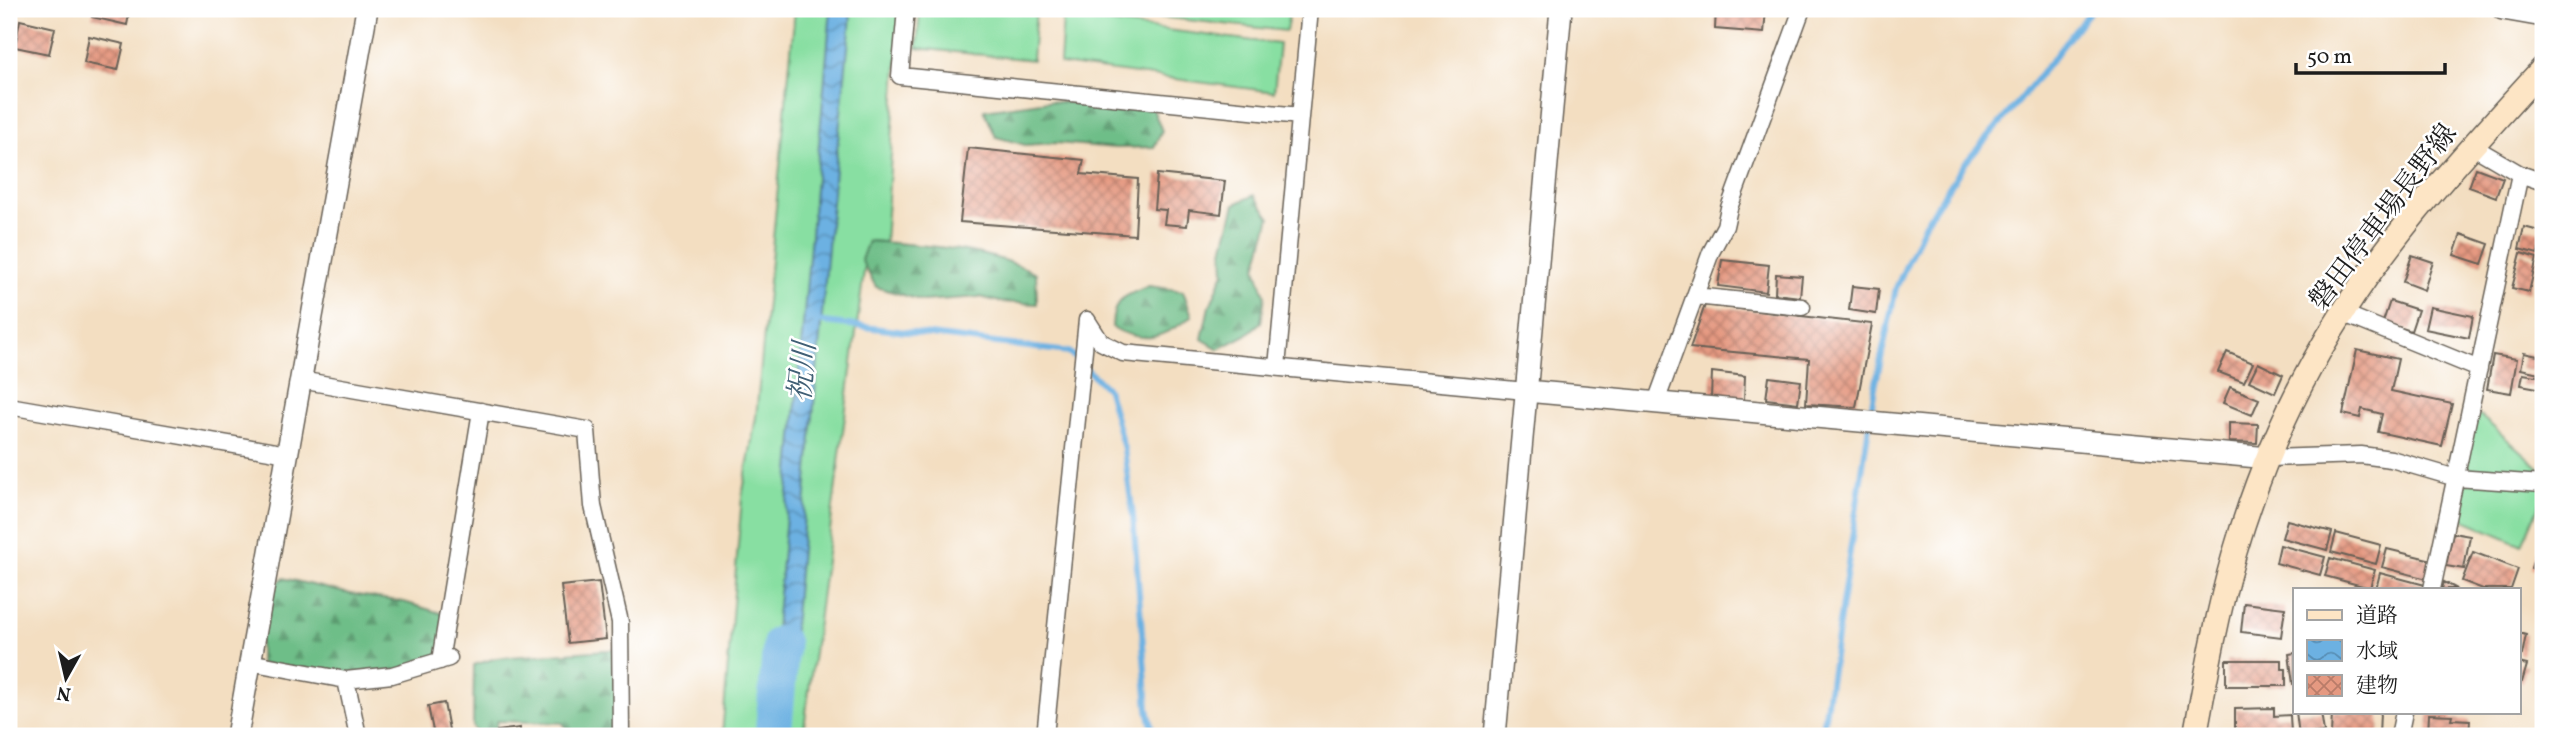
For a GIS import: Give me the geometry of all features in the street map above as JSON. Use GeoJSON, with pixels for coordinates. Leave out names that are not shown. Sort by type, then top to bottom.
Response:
{"type":"FeatureCollection","features":[{"type":"Feature","properties":{"kind":"main road","name":"磐田停車場長野線"},"geometry":{"type":"LineString","coordinates":[[2195,736],[2217,621],[2235,554],[2269,458],[2320,349],[2384,254],[2472,146],[2543,68]]}},
{"type":"Feature","properties":{"kind":"street"},"geometry":{"type":"LineString","coordinates":[[237,736],[367,9]]}},
{"type":"Feature","properties":{"kind":"street"},"geometry":{"type":"LineString","coordinates":[[906,9],[900,76],[1300,116]]}},
{"type":"Feature","properties":{"kind":"street"},"geometry":{"type":"LineString","coordinates":[[1277,367],[1310,9]]}},
{"type":"Feature","properties":{"kind":"street"},"geometry":{"type":"LineString","coordinates":[[1495,736],[1561,9]]}},
{"type":"Feature","properties":{"kind":"street"},"geometry":{"type":"LineString","coordinates":[[1656,402],[1711,252],[1725,226],[1728,208],[1802,9]]}},
{"type":"Feature","properties":{"kind":"street"},"geometry":{"type":"LineString","coordinates":[[2503,9],[2543,16]]}},
{"type":"Feature","properties":{"kind":"street"},"geometry":{"type":"LineString","coordinates":[[2472,146],[2520,174],[2543,182]]}},
{"type":"Feature","properties":{"kind":"street"},"geometry":{"type":"LineString","coordinates":[[2431,588],[2520,174]]}},
{"type":"Feature","properties":{"kind":"street"},"geometry":{"type":"LineString","coordinates":[[1695,296],[1802,307]]}},
{"type":"Feature","properties":{"kind":"street"},"geometry":{"type":"LineString","coordinates":[[2342,313],[2479,369]]}},
{"type":"Feature","properties":{"kind":"street"},"geometry":{"type":"LineString","coordinates":[[1045,736],[1087,320],[1101,342],[1123,352],[2269,458],[2361,455],[2391,459],[2456,478],[2543,484]]}},
{"type":"Feature","properties":{"kind":"street"},"geometry":{"type":"LineString","coordinates":[[300,380],[587,430],[593,506],[620,622],[621,736]]}},
{"type":"Feature","properties":{"kind":"street"},"geometry":{"type":"LineString","coordinates":[[9,406],[287,454]]}},
{"type":"Feature","properties":{"kind":"street"},"geometry":{"type":"LineString","coordinates":[[249,662],[346,680],[393,675],[445,659],[481,411]]}},
{"type":"Feature","properties":{"kind":"street"},"geometry":{"type":"LineString","coordinates":[[346,680],[358,736]]}},
{"type":"Feature","properties":{"kind":"street"},"geometry":{"type":"LineString","coordinates":[[2399,736],[2404,714]]}},
{"type":"Feature","properties":{"kind":"green space"},"geometry":{"type":"Polygon","coordinates":[[[795,9],[901,9],[885,242],[868,241],[803,736],[722,736],[742,497],[756,417],[795,9]]]}},
{"type":"Feature","properties":{"kind":"green space"},"geometry":{"type":"Polygon","coordinates":[[[920,9],[1036,9],[1032,60],[917,48],[920,9]]]}},
{"type":"Feature","properties":{"kind":"green space"},"geometry":{"type":"Polygon","coordinates":[[[1087,9],[1290,9],[1286,31],[1087,9]]]}},
{"type":"Feature","properties":{"kind":"green space"},"geometry":{"type":"Polygon","coordinates":[[[1063,17],[1279,44],[1274,92],[1060,64],[1063,17]]]}},
{"type":"Feature","properties":{"kind":"green space"},"geometry":{"type":"Polygon","coordinates":[[[1048,101],[1153,109],[1162,131],[1154,147],[1116,148],[1056,143],[1025,145],[996,137],[984,110],[1048,101]]]}},
{"type":"Feature","properties":{"kind":"green space"},"geometry":{"type":"Polygon","coordinates":[[[1254,195],[1270,217],[1256,268],[1265,295],[1261,322],[1246,335],[1219,349],[1202,339],[1208,311],[1224,272],[1223,250],[1235,204],[1254,195]]]}},
{"type":"Feature","properties":{"kind":"green space"},"geometry":{"type":"Polygon","coordinates":[[[868,241],[954,249],[1017,265],[1036,273],[1037,304],[1000,302],[980,297],[923,301],[876,287],[861,260],[868,241]]]}},
{"type":"Feature","properties":{"kind":"green space"},"geometry":{"type":"Polygon","coordinates":[[[1149,286],[1183,291],[1192,316],[1154,337],[1134,336],[1112,327],[1118,303],[1127,295],[1149,286]]]}},
{"type":"Feature","properties":{"kind":"green space"},"geometry":{"type":"Polygon","coordinates":[[[2469,412],[2482,417],[2543,471],[2543,496],[2522,545],[2448,513],[2456,478],[2539,483],[2462,468],[2469,412]]]}},
{"type":"Feature","properties":{"kind":"green space"},"geometry":{"type":"Polygon","coordinates":[[[283,578],[350,594],[404,602],[447,615],[440,661],[369,677],[260,664],[260,601],[283,578]]]}},
{"type":"Feature","properties":{"kind":"green space"},"geometry":{"type":"Polygon","coordinates":[[[621,649],[621,736],[570,736],[563,723],[496,721],[497,736],[479,736],[473,727],[474,665],[496,658],[621,649]]]}},
{"type":"Feature","properties":{"kind":"water"},"geometry":{"type":"Polygon","coordinates":[[[831,9],[851,9],[850,29],[787,706],[771,685],[831,9]]]}},
{"type":"Feature","properties":{"kind":"building"},"geometry":{"type":"Polygon","coordinates":[[[94,9],[130,9],[127,25],[92,17],[94,9]]]}},
{"type":"Feature","properties":{"kind":"building"},"geometry":{"type":"Polygon","coordinates":[[[1716,9],[1766,9],[1764,33],[1715,29],[1716,9]]]}},
{"type":"Feature","properties":{"kind":"building"},"geometry":{"type":"Polygon","coordinates":[[[20,20],[55,28],[49,54],[15,47],[20,20]]]}},
{"type":"Feature","properties":{"kind":"building"},"geometry":{"type":"Polygon","coordinates":[[[89,36],[124,44],[118,70],[84,63],[89,36]]]}},
{"type":"Feature","properties":{"kind":"building"},"geometry":{"type":"Polygon","coordinates":[[[968,148],[1084,160],[1081,174],[1138,179],[1135,235],[960,222],[968,148]]]}},
{"type":"Feature","properties":{"kind":"building"},"geometry":{"type":"Polygon","coordinates":[[[2476,168],[2503,178],[2496,197],[2469,187],[2476,168]]]}},
{"type":"Feature","properties":{"kind":"building"},"geometry":{"type":"Polygon","coordinates":[[[1157,174],[1225,181],[1221,214],[1189,210],[1187,226],[1164,224],[1166,210],[1154,209],[1157,174]]]}},
{"type":"Feature","properties":{"kind":"building"},"geometry":{"type":"Polygon","coordinates":[[[2524,227],[2543,232],[2543,244],[2540,243],[2538,254],[2519,249],[2524,227]]]}},
{"type":"Feature","properties":{"kind":"building"},"geometry":{"type":"Polygon","coordinates":[[[2461,234],[2489,244],[2482,264],[2454,255],[2461,234]]]}},
{"type":"Feature","properties":{"kind":"building"},"geometry":{"type":"Polygon","coordinates":[[[2521,253],[2537,258],[2529,292],[2512,288],[2521,253]]]}},
{"type":"Feature","properties":{"kind":"building"},"geometry":{"type":"Polygon","coordinates":[[[2412,255],[2433,262],[2424,290],[2403,282],[2412,255]]]}},
{"type":"Feature","properties":{"kind":"building"},"geometry":{"type":"Polygon","coordinates":[[[1722,260],[1769,265],[1766,292],[1718,286],[1722,260]]]}},
{"type":"Feature","properties":{"kind":"building"},"geometry":{"type":"Polygon","coordinates":[[[1776,274],[1802,276],[1800,297],[1775,294],[1776,274]]]}},
{"type":"Feature","properties":{"kind":"building"},"geometry":{"type":"Polygon","coordinates":[[[1852,286],[1879,289],[1876,314],[1849,310],[1852,286]]]}},
{"type":"Feature","properties":{"kind":"building"},"geometry":{"type":"Polygon","coordinates":[[[2390,301],[2418,310],[2411,331],[2383,322],[2390,301]]]}},
{"type":"Feature","properties":{"kind":"building"},"geometry":{"type":"Polygon","coordinates":[[[1705,305],[1872,324],[1856,407],[1806,404],[1809,359],[1690,348],[1705,305]]]}},
{"type":"Feature","properties":{"kind":"building"},"geometry":{"type":"Polygon","coordinates":[[[2430,307],[2473,316],[2469,338],[2425,329],[2430,307]]]}},
{"type":"Feature","properties":{"kind":"building"},"geometry":{"type":"Polygon","coordinates":[[[2357,350],[2398,359],[2391,391],[2452,404],[2442,446],[2378,432],[2382,414],[2362,409],[2360,418],[2343,414],[2357,350]]]}},
{"type":"Feature","properties":{"kind":"building"},"geometry":{"type":"Polygon","coordinates":[[[2227,352],[2253,363],[2244,382],[2218,372],[2227,352]]]}},
{"type":"Feature","properties":{"kind":"building"},"geometry":{"type":"Polygon","coordinates":[[[2524,353],[2542,357],[2539,373],[2521,369],[2524,353]]]}},
{"type":"Feature","properties":{"kind":"building"},"geometry":{"type":"Polygon","coordinates":[[[2493,355],[2517,359],[2511,393],[2487,389],[2493,355]]]}},
{"type":"Feature","properties":{"kind":"building"},"geometry":{"type":"Polygon","coordinates":[[[2258,363],[2283,375],[2275,393],[2249,381],[2258,363]]]}},
{"type":"Feature","properties":{"kind":"building"},"geometry":{"type":"Polygon","coordinates":[[[1712,372],[1745,376],[1744,400],[1711,398],[1712,372]]]}},
{"type":"Feature","properties":{"kind":"building"},"geometry":{"type":"Polygon","coordinates":[[[2523,374],[2543,377],[2543,389],[2521,385],[2523,374]]]}},
{"type":"Feature","properties":{"kind":"building"},"geometry":{"type":"Polygon","coordinates":[[[1769,377],[1801,381],[1798,403],[1766,399],[1769,377]]]}},
{"type":"Feature","properties":{"kind":"building"},"geometry":{"type":"Polygon","coordinates":[[[2230,387],[2259,399],[2252,415],[2223,403],[2230,387]]]}},
{"type":"Feature","properties":{"kind":"building"},"geometry":{"type":"Polygon","coordinates":[[[2229,423],[2258,424],[2257,443],[2229,442],[2229,423]]]}},
{"type":"Feature","properties":{"kind":"building"},"geometry":{"type":"Polygon","coordinates":[[[2287,520],[2332,532],[2327,550],[2282,538],[2287,520]]]}},
{"type":"Feature","properties":{"kind":"building"},"geometry":{"type":"Polygon","coordinates":[[[2336,533],[2381,545],[2376,564],[2331,552],[2336,533]]]}},
{"type":"Feature","properties":{"kind":"building"},"geometry":{"type":"Polygon","coordinates":[[[2453,533],[2470,536],[2464,569],[2446,566],[2453,533]]]}},
{"type":"Feature","properties":{"kind":"building"},"geometry":{"type":"Polygon","coordinates":[[[2540,541],[2543,542],[2543,573],[2531,568],[2540,541]]]}},
{"type":"Feature","properties":{"kind":"building"},"geometry":{"type":"Polygon","coordinates":[[[2280,545],[2325,557],[2320,575],[2276,563],[2280,545]]]}},
{"type":"Feature","properties":{"kind":"building"},"geometry":{"type":"Polygon","coordinates":[[[2387,549],[2432,560],[2427,579],[2382,567],[2387,549]]]}},
{"type":"Feature","properties":{"kind":"building"},"geometry":{"type":"Polygon","coordinates":[[[2473,552],[2518,569],[2511,588],[2480,588],[2462,581],[2473,552]]]}},
{"type":"Feature","properties":{"kind":"building"},"geometry":{"type":"Polygon","coordinates":[[[2330,558],[2375,570],[2370,588],[2325,576],[2330,558]]]}},
{"type":"Feature","properties":{"kind":"building"},"geometry":{"type":"Polygon","coordinates":[[[2380,573],[2425,585],[2424,588],[2376,588],[2380,573]]]}},
{"type":"Feature","properties":{"kind":"building"},"geometry":{"type":"Polygon","coordinates":[[[599,582],[606,639],[568,643],[561,586],[599,582]]]}},
{"type":"Feature","properties":{"kind":"building"},"geometry":{"type":"Polygon","coordinates":[[[2444,582],[2455,588],[2442,588],[2444,582]]]}},
{"type":"Feature","properties":{"kind":"building"},"geometry":{"type":"Polygon","coordinates":[[[2244,603],[2285,608],[2281,637],[2241,632],[2244,603]]]}},
{"type":"Feature","properties":{"kind":"building"},"geometry":{"type":"Polygon","coordinates":[[[2520,633],[2526,635],[2522,655],[2520,654],[2520,633]]]}},
{"type":"Feature","properties":{"kind":"building"},"geometry":{"type":"Polygon","coordinates":[[[2293,653],[2293,684],[2289,654],[2293,653]]]}},
{"type":"Feature","properties":{"kind":"building"},"geometry":{"type":"Polygon","coordinates":[[[2226,660],[2282,660],[2282,669],[2286,669],[2286,686],[2226,686],[2226,660]]]}},
{"type":"Feature","properties":{"kind":"building"},"geometry":{"type":"Polygon","coordinates":[[[2520,663],[2527,665],[2522,682],[2520,681],[2520,663]]]}},
{"type":"Feature","properties":{"kind":"building"},"geometry":{"type":"Polygon","coordinates":[[[444,703],[450,735],[434,736],[428,706],[444,703]]]}},
{"type":"Feature","properties":{"kind":"building"},"geometry":{"type":"Polygon","coordinates":[[[2274,708],[2274,716],[2290,715],[2291,733],[2235,735],[2235,709],[2274,708]]]}},
{"type":"Feature","properties":{"kind":"building"},"geometry":{"type":"Polygon","coordinates":[[[2296,714],[2321,714],[2324,732],[2299,735],[2296,714]]]}},
{"type":"Feature","properties":{"kind":"building"},"geometry":{"type":"Polygon","coordinates":[[[2332,714],[2380,714],[2379,736],[2331,736],[2332,714]]]}},
{"type":"Feature","properties":{"kind":"building"},"geometry":{"type":"Polygon","coordinates":[[[2429,714],[2452,715],[2451,719],[2470,720],[2469,736],[2428,736],[2429,714]]]}},
{"type":"Feature","properties":{"kind":"building"},"geometry":{"type":"Polygon","coordinates":[[[520,728],[520,736],[498,736],[497,731],[520,728]]]}},
{"type":"Feature","properties":{"kind":"building"},"geometry":{"type":"Polygon","coordinates":[[[2481,729],[2519,733],[2519,736],[2480,736],[2481,729]]]}},
{"type":"Feature","properties":{"kind":"waterway"},"geometry":{"type":"LineString","coordinates":[[1822,736],[1874,392],[1896,288],[1925,223],[1966,162],[2020,100],[2092,9]]}},
{"type":"Feature","properties":{"kind":"waterway"},"geometry":{"type":"LineString","coordinates":[[816,321],[1069,352],[1108,390],[1124,449],[1133,516],[1148,709],[1154,736]]}},
{"type":"Feature","properties":{"kind":"waterway","name":"祝川"},"geometry":{"type":"LineString","coordinates":[[773,736],[781,644]]}}]}
